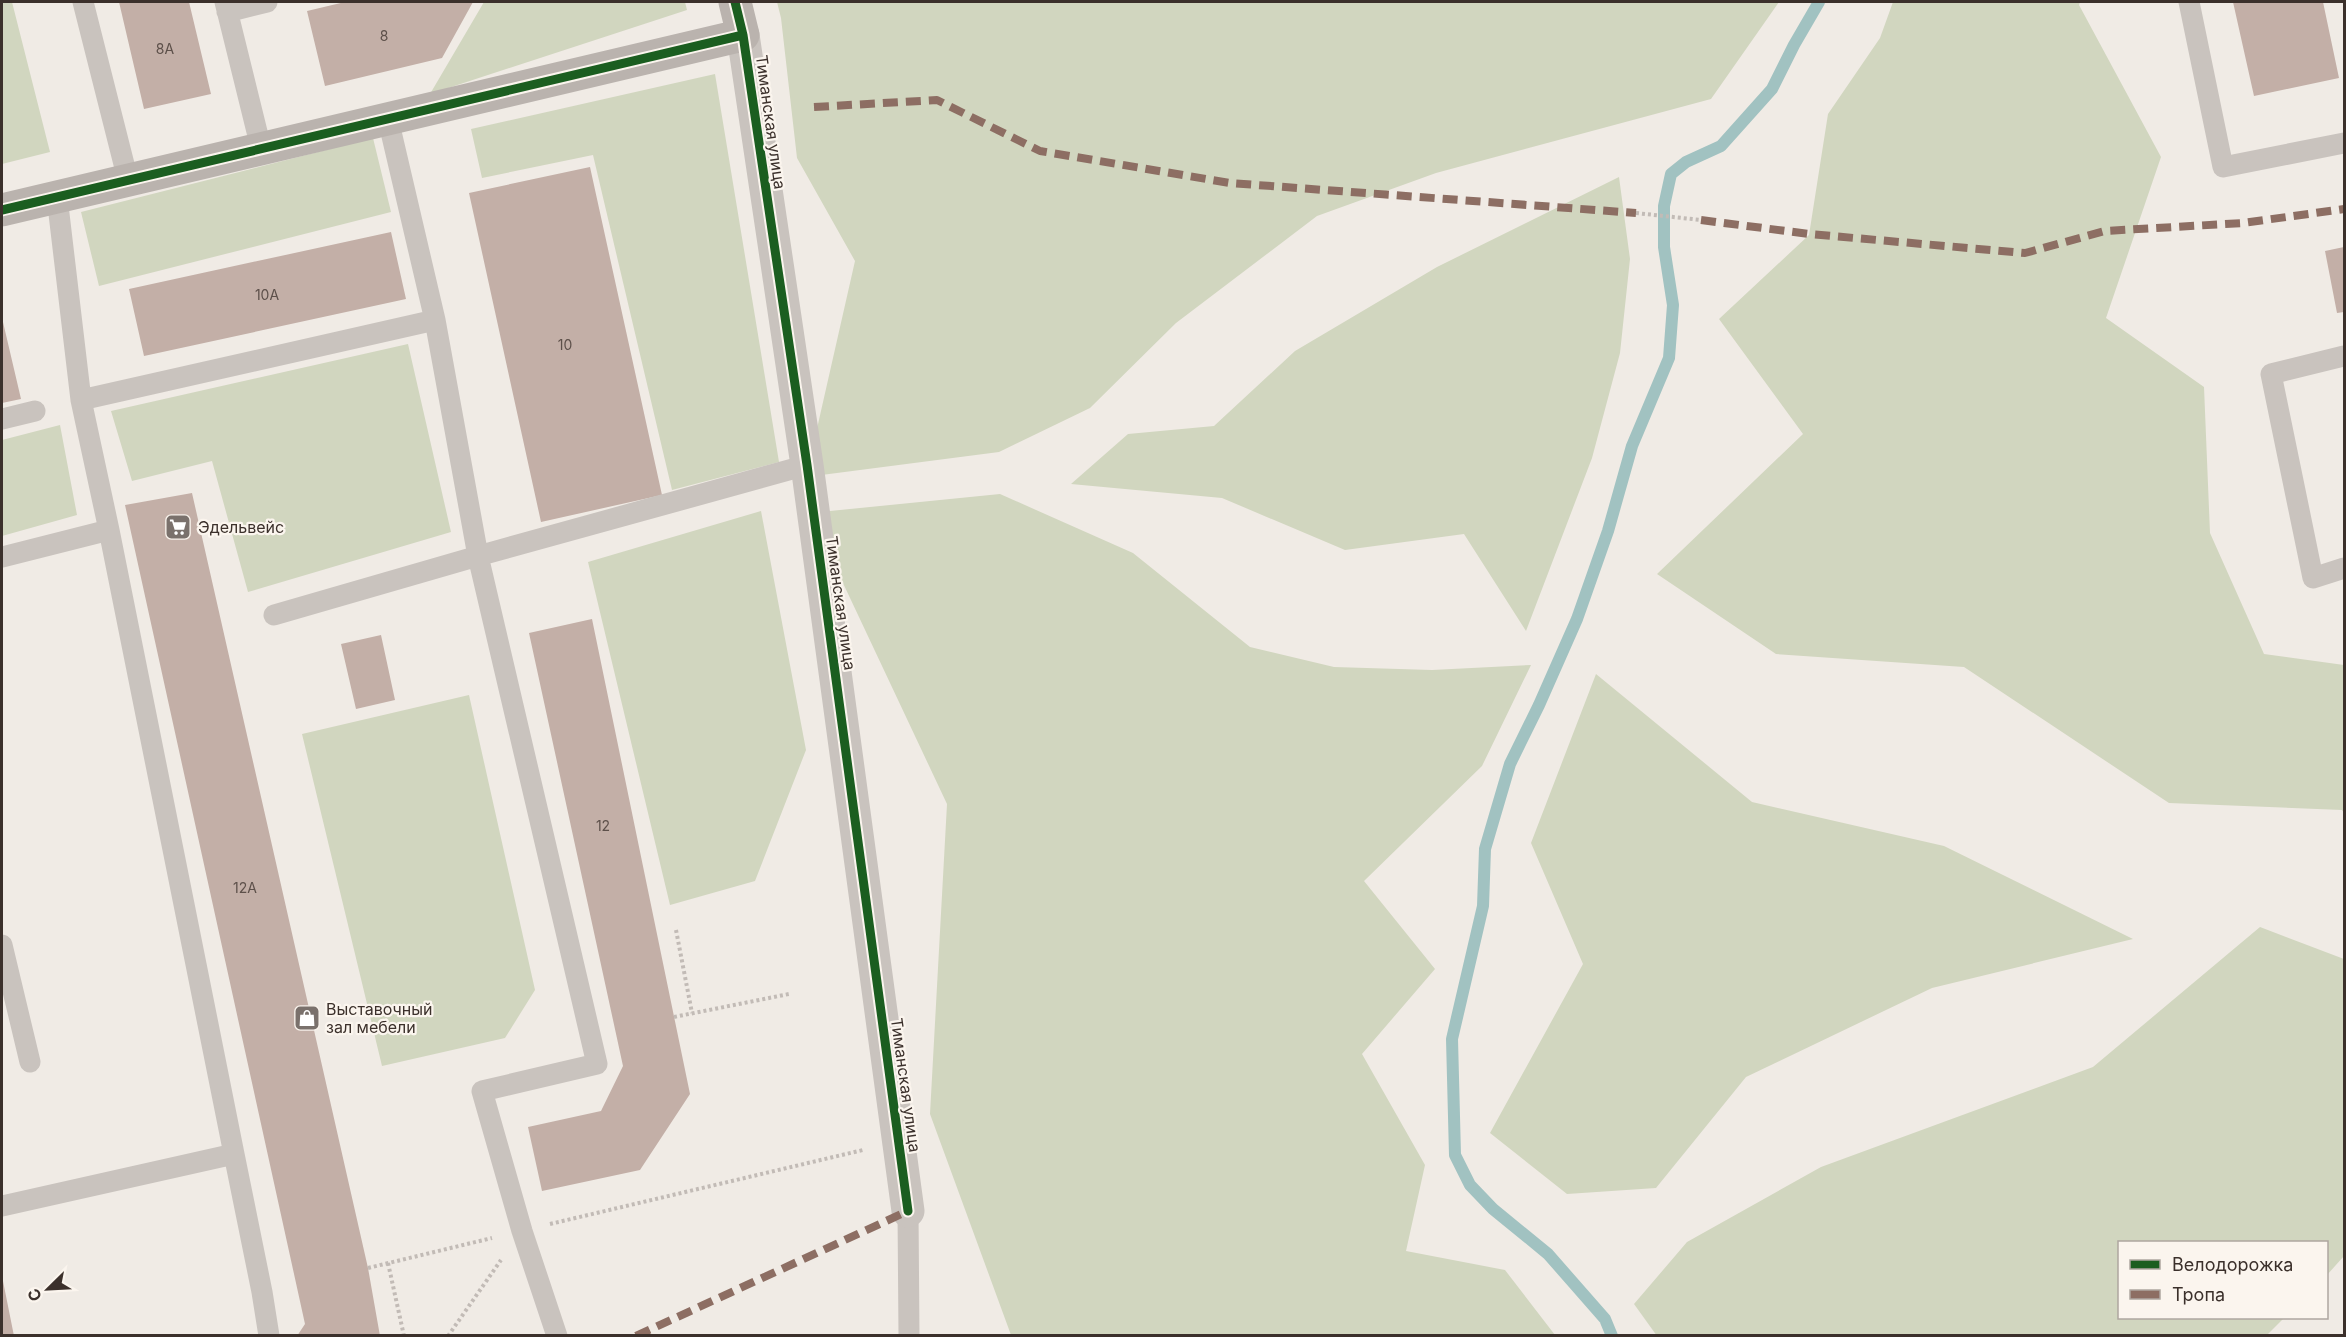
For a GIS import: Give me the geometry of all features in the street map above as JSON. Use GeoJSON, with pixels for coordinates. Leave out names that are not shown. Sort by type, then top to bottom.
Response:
{"type":"FeatureCollection","features":[{"type":"Feature","properties":{"kind":"street","name":"Тиманская улица"},"geometry":{"type":"LineString","coordinates":[[735,2],[743,35],[807,465],[908,1211]]}},
{"type":"Feature","properties":{"kind":"street"},"geometry":{"type":"LineString","coordinates":[[2,210],[743,35]]}},
{"type":"Feature","properties":{"kind":"lane"},"geometry":{"type":"LineString","coordinates":[[83,2],[128,180]]}},
{"type":"Feature","properties":{"kind":"lane"},"geometry":{"type":"LineString","coordinates":[[261,148],[226,7],[267,2]]}},
{"type":"Feature","properties":{"kind":"lane"},"geometry":{"type":"LineString","coordinates":[[2189,2],[2223,167],[2344,143]]}},
{"type":"Feature","properties":{"kind":"lane"},"geometry":{"type":"LineString","coordinates":[[388,118],[435,320],[478,556],[597,1064],[482,1091],[522,1231],[557,1335]]}},
{"type":"Feature","properties":{"kind":"lane"},"geometry":{"type":"LineString","coordinates":[[57,196],[81,400],[109,530],[269,1335]]}},
{"type":"Feature","properties":{"kind":"lane"},"geometry":{"type":"LineString","coordinates":[[81,400],[435,320]]}},
{"type":"Feature","properties":{"kind":"lane"},"geometry":{"type":"LineString","coordinates":[[2344,356],[2271,374],[2313,578],[2344,568]]}},
{"type":"Feature","properties":{"kind":"lane"},"geometry":{"type":"LineString","coordinates":[[2,419],[35,411]]}},
{"type":"Feature","properties":{"kind":"lane"},"geometry":{"type":"LineString","coordinates":[[274,615],[807,465]]}},
{"type":"Feature","properties":{"kind":"lane"},"geometry":{"type":"LineString","coordinates":[[2,557],[109,530]]}},
{"type":"Feature","properties":{"kind":"lane"},"geometry":{"type":"LineString","coordinates":[[2,945],[30,1062]]}},
{"type":"Feature","properties":{"kind":"lane"},"geometry":{"type":"LineString","coordinates":[[2,1206],[234,1154]]}},
{"type":"Feature","properties":{"kind":"lane"},"geometry":{"type":"LineString","coordinates":[[908,1211],[909,1335]]}},
{"type":"Feature","properties":{"kind":"path"},"geometry":{"type":"LineString","coordinates":[[1636,213],[1701,220]]}},
{"type":"Feature","properties":{"kind":"path"},"geometry":{"type":"LineString","coordinates":[[676,930],[692,1013]]}},
{"type":"Feature","properties":{"kind":"path"},"geometry":{"type":"LineString","coordinates":[[674,1017],[789,994]]}},
{"type":"Feature","properties":{"kind":"path"},"geometry":{"type":"LineString","coordinates":[[368,1268],[899,1142]]}},
{"type":"Feature","properties":{"kind":"path"},"geometry":{"type":"LineString","coordinates":[[448,1335],[522,1231]]}},
{"type":"Feature","properties":{"kind":"path"},"geometry":{"type":"LineString","coordinates":[[388,1263],[404,1335]]}},
{"type":"Feature","properties":{"kind":"green space"},"geometry":{"type":"Polygon","coordinates":[[[2,2],[12,2],[50,152],[2,164],[2,2]]]}},
{"type":"Feature","properties":{"kind":"green space"},"geometry":{"type":"Polygon","coordinates":[[[484,2],[685,2],[687,10],[430,94],[484,2]]]}},
{"type":"Feature","properties":{"kind":"green space"},"geometry":{"type":"Polygon","coordinates":[[[777,2],[1779,2],[1711,99],[1436,173],[1317,216],[1176,323],[1090,408],[999,452],[806,477],[855,261],[797,158],[781,18],[777,2]]]}},
{"type":"Feature","properties":{"kind":"green space"},"geometry":{"type":"Polygon","coordinates":[[[1893,2],[2080,2],[2079,5],[2161,157],[2106,318],[2204,387],[2210,533],[2264,654],[2344,665],[2344,813],[2342,810],[2169,803],[1964,667],[1776,654],[1657,574],[1803,434],[1719,319],[1809,235],[1828,114],[1880,38],[1893,2]]]}},
{"type":"Feature","properties":{"kind":"green space"},"geometry":{"type":"Polygon","coordinates":[[[715,74],[779,462],[672,490],[593,155],[482,178],[471,129],[715,74]]]}},
{"type":"Feature","properties":{"kind":"green space"},"geometry":{"type":"Polygon","coordinates":[[[373,138],[391,212],[99,286],[81,212],[373,138]]]}},
{"type":"Feature","properties":{"kind":"green space"},"geometry":{"type":"Polygon","coordinates":[[[1619,177],[1630,259],[1620,353],[1592,458],[1526,631],[1464,534],[1345,550],[1222,498],[1071,484],[1128,434],[1214,426],[1295,351],[1437,267],[1619,177]]]}},
{"type":"Feature","properties":{"kind":"green space"},"geometry":{"type":"Polygon","coordinates":[[[408,344],[451,532],[248,592],[212,461],[132,481],[111,411],[408,344]]]}},
{"type":"Feature","properties":{"kind":"green space"},"geometry":{"type":"Polygon","coordinates":[[[60,425],[77,515],[2,536],[2,440],[60,425]]]}},
{"type":"Feature","properties":{"kind":"green space"},"geometry":{"type":"Polygon","coordinates":[[[1000,494],[1133,553],[1250,647],[1334,667],[1432,670],[1531,665],[1482,766],[1364,881],[1435,969],[1362,1054],[1425,1165],[1406,1251],[1505,1270],[1555,1335],[1011,1335],[930,1114],[947,804],[810,513],[1000,494]]]}},
{"type":"Feature","properties":{"kind":"green space"},"geometry":{"type":"Polygon","coordinates":[[[761,511],[806,750],[755,881],[670,905],[588,562],[761,511]]]}},
{"type":"Feature","properties":{"kind":"green space"},"geometry":{"type":"Polygon","coordinates":[[[1596,674],[1752,802],[1944,846],[2133,939],[1932,988],[1746,1077],[1656,1188],[1567,1194],[1490,1133],[1583,964],[1531,843],[1596,674]]]}},
{"type":"Feature","properties":{"kind":"green space"},"geometry":{"type":"Polygon","coordinates":[[[469,695],[535,990],[505,1038],[382,1066],[302,734],[469,695]]]}},
{"type":"Feature","properties":{"kind":"green space"},"geometry":{"type":"Polygon","coordinates":[[[2260,927],[2344,959],[2344,1256],[2328,1274],[2328,1241],[2118,1241],[2118,1319],[2283,1319],[2267,1335],[1657,1336],[1634,1304],[1687,1242],[1821,1167],[2093,1067],[2260,927]]]}},
{"type":"Feature","properties":{"kind":"building"},"geometry":{"type":"Polygon","coordinates":[[[119,2],[189,2],[211,94],[144,109],[119,2]]]}},
{"type":"Feature","properties":{"kind":"building"},"geometry":{"type":"Polygon","coordinates":[[[345,2],[473,2],[442,58],[325,86],[307,11],[345,2]]]}},
{"type":"Feature","properties":{"kind":"building"},"geometry":{"type":"Polygon","coordinates":[[[2233,2],[2323,2],[2339,78],[2254,96],[2233,2]]]}},
{"type":"Feature","properties":{"kind":"building"},"geometry":{"type":"Polygon","coordinates":[[[590,167],[662,495],[541,522],[469,193],[590,167]]]}},
{"type":"Feature","properties":{"kind":"building"},"geometry":{"type":"Polygon","coordinates":[[[391,232],[406,299],[144,356],[129,289],[391,232]]]}},
{"type":"Feature","properties":{"kind":"building"},"geometry":{"type":"Polygon","coordinates":[[[2344,247],[2344,312],[2337,313],[2325,251],[2344,247]]]}},
{"type":"Feature","properties":{"kind":"building"},"geometry":{"type":"Polygon","coordinates":[[[2,322],[21,399],[2,403],[2,322]]]}},
{"type":"Feature","properties":{"kind":"building"},"geometry":{"type":"Polygon","coordinates":[[[192,493],[368,1268],[380,1336],[297,1336],[305,1324],[125,505],[192,493]]]}},
{"type":"Feature","properties":{"kind":"building"},"geometry":{"type":"Polygon","coordinates":[[[592,619],[690,1094],[640,1170],[542,1191],[528,1127],[601,1111],[623,1066],[529,633],[592,619]]]}},
{"type":"Feature","properties":{"kind":"building"},"geometry":{"type":"Polygon","coordinates":[[[381,635],[395,700],[356,709],[341,644],[381,635]]]}},
{"type":"Feature","properties":{"kind":"building"},"geometry":{"type":"Polygon","coordinates":[[[3,1281],[14,1336],[2,1336],[3,1281]]]}},
{"type":"Feature","properties":{"kind":"waterway"},"geometry":{"type":"LineString","coordinates":[[1612,1336],[1605,1319],[1548,1254],[1493,1209],[1470,1185],[1455,1155],[1452,1039],[1483,906],[1485,849],[1510,764],[1577,619],[1608,531],[1632,446],[1669,358],[1673,305],[1664,247],[1664,206],[1671,174],[1686,162],[1721,146],[1772,89],[1819,2]]}},
{"type":"Feature","properties":{"kind":"marked path"},"geometry":{"type":"LineString","coordinates":[[814,107],[937,100],[1040,151],[1230,183],[1636,213]]}},
{"type":"Feature","properties":{"kind":"marked path"},"geometry":{"type":"LineString","coordinates":[[1701,220],[1809,234],[2025,253],[2105,231],[2243,223],[2344,209]]}},
{"type":"Feature","properties":{"kind":"marked path"},"geometry":{"type":"LineString","coordinates":[[636,1336],[908,1211]]}},
{"type":"Feature","properties":{"kind":"cycle path"},"geometry":{"type":"LineString","coordinates":[[735,2],[743,35],[807,465],[908,1211]]}},
{"type":"Feature","properties":{"kind":"cycle path"},"geometry":{"type":"LineString","coordinates":[[2,210],[743,35]]}},
{"type":"Feature","properties":{"kind":"place","name":"Эдельвейс"},"geometry":{"type":"Point","coordinates":[178,527]}},
{"type":"Feature","properties":{"kind":"place","name":"Выставочный зал мебели"},"geometry":{"type":"Point","coordinates":[307,1018]}}]}
